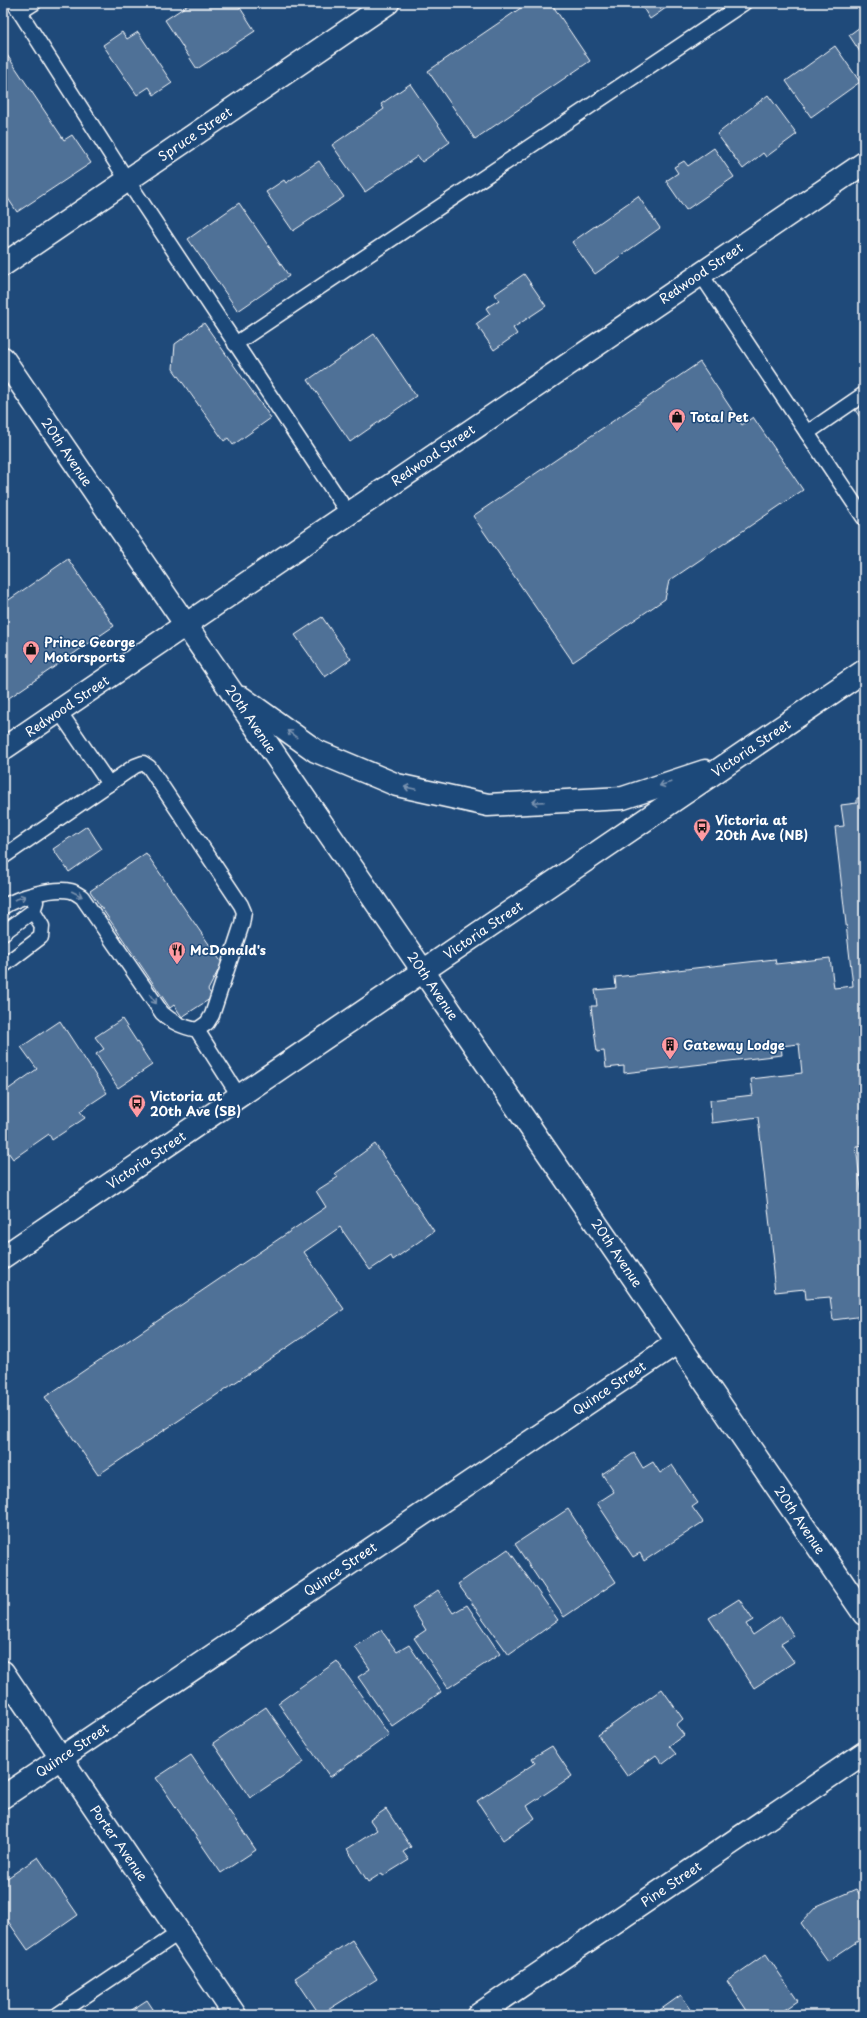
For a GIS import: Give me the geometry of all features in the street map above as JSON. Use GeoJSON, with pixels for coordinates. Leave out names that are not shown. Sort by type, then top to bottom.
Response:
{"type":"FeatureCollection","features":[{"type":"Feature","properties":{"kind":"main road","name":"Spruce Street"},"geometry":{"type":"LineString","coordinates":[[3,265],[388,3]]}},
{"type":"Feature","properties":{"kind":"main road","name":"Redwood Street"},"geometry":{"type":"LineString","coordinates":[[3,749],[700,273],[864,163]]}},
{"type":"Feature","properties":{"kind":"main road","name":"20th Avenue"},"geometry":{"type":"LineString","coordinates":[[3,358],[864,1614]]}},
{"type":"Feature","properties":{"kind":"main road","name":"Victoria Street"},"geometry":{"type":"LineString","coordinates":[[3,1257],[864,671]]}},
{"type":"Feature","properties":{"kind":"main road"},"geometry":{"type":"LineString","coordinates":[[230,689],[316,751],[397,785],[488,805],[623,798],[729,763]]}},
{"type":"Feature","properties":{"kind":"main road","name":"Quince Street"},"geometry":{"type":"LineString","coordinates":[[3,1797],[678,1342]]}},
{"type":"Feature","properties":{"kind":"main road","name":"Porter Avenue"},"geometry":{"type":"LineString","coordinates":[[3,1672],[235,2015]]}},
{"type":"Feature","properties":{"kind":"main road","name":"Pine Street"},"geometry":{"type":"LineString","coordinates":[[478,2015],[864,1753]]}},
{"type":"Feature","properties":{"kind":"lane"},"geometry":{"type":"LineString","coordinates":[[34,3],[17,8],[127,180],[348,513]]}},
{"type":"Feature","properties":{"kind":"lane"},"geometry":{"type":"LineString","coordinates":[[235,344],[744,3]]}},
{"type":"Feature","properties":{"kind":"lane"},"geometry":{"type":"LineString","coordinates":[[700,273],[864,518]]}},
{"type":"Feature","properties":{"kind":"lane"},"geometry":{"type":"LineString","coordinates":[[807,433],[864,394]]}},
{"type":"Feature","properties":{"kind":"lane"},"geometry":{"type":"LineString","coordinates":[[59,711],[109,784]]}},
{"type":"Feature","properties":{"kind":"lane"},"geometry":{"type":"LineString","coordinates":[[3,858],[135,766],[143,763],[149,767],[241,904],[244,912],[242,924],[212,1015],[207,1023],[197,1030]]}},
{"type":"Feature","properties":{"kind":"lane"},"geometry":{"type":"LineString","coordinates":[[3,907],[23,896],[60,891],[71,891],[82,897],[162,1013],[171,1021],[197,1030],[239,1096]]}},
{"type":"Feature","properties":{"kind":"lane"},"geometry":{"type":"LineString","coordinates":[[3,933],[33,911],[39,894]]}},
{"type":"Feature","properties":{"kind":"lane"},"geometry":{"type":"LineString","coordinates":[[3,966],[41,937],[42,926],[33,911]]}},
{"type":"Feature","properties":{"kind":"lane"},"geometry":{"type":"LineString","coordinates":[[56,2015],[180,1932]]}},
{"type":"Feature","properties":{"kind":"building"},"geometry":{"type":"Polygon","coordinates":[[[191,3],[237,3],[255,31],[197,69],[165,20],[191,3]]]}},
{"type":"Feature","properties":{"kind":"building"},"geometry":{"type":"Polygon","coordinates":[[[528,3],[551,3],[590,61],[475,139],[428,71],[528,3]]]}},
{"type":"Feature","properties":{"kind":"building"},"geometry":{"type":"Polygon","coordinates":[[[640,3],[673,3],[650,19],[640,3]]]}},
{"type":"Feature","properties":{"kind":"building"},"geometry":{"type":"Polygon","coordinates":[[[864,24],[864,58],[849,35],[864,24]]]}},
{"type":"Feature","properties":{"kind":"building"},"geometry":{"type":"Polygon","coordinates":[[[122,32],[127,39],[138,32],[172,83],[154,95],[149,87],[137,95],[103,45],[122,32]]]}},
{"type":"Feature","properties":{"kind":"building"},"geometry":{"type":"Polygon","coordinates":[[[835,46],[860,82],[811,117],[786,81],[835,46]]]}},
{"type":"Feature","properties":{"kind":"building"},"geometry":{"type":"Polygon","coordinates":[[[3,49],[64,140],[72,135],[91,163],[17,212],[3,191],[3,49]]]}},
{"type":"Feature","properties":{"kind":"building"},"geometry":{"type":"Polygon","coordinates":[[[410,84],[450,142],[422,162],[418,156],[365,192],[332,145],[384,109],[381,104],[410,84]]]}},
{"type":"Feature","properties":{"kind":"building"},"geometry":{"type":"Polygon","coordinates":[[[768,95],[797,134],[766,157],[763,153],[743,169],[717,134],[768,95]]]}},
{"type":"Feature","properties":{"kind":"building"},"geometry":{"type":"Polygon","coordinates":[[[714,148],[734,177],[686,210],[666,181],[678,173],[674,167],[684,161],[688,166],[714,148]]]}},
{"type":"Feature","properties":{"kind":"building"},"geometry":{"type":"Polygon","coordinates":[[[319,161],[344,197],[293,231],[266,192],[284,180],[286,183],[319,161]]]}},
{"type":"Feature","properties":{"kind":"building"},"geometry":{"type":"Polygon","coordinates":[[[638,196],[660,228],[595,274],[572,242],[638,196]]]}},
{"type":"Feature","properties":{"kind":"building"},"geometry":{"type":"Polygon","coordinates":[[[239,203],[289,276],[238,311],[188,239],[239,203]]]}},
{"type":"Feature","properties":{"kind":"building"},"geometry":{"type":"Polygon","coordinates":[[[524,274],[546,306],[513,328],[517,334],[494,350],[476,324],[490,314],[486,308],[499,300],[495,294],[524,274]]]}},
{"type":"Feature","properties":{"kind":"building"},"geometry":{"type":"Polygon","coordinates":[[[204,323],[271,418],[233,445],[228,438],[224,441],[173,369],[175,344],[204,323]]]}},
{"type":"Feature","properties":{"kind":"building"},"geometry":{"type":"Polygon","coordinates":[[[374,334],[416,396],[350,442],[308,380],[374,334]]]}},
{"type":"Feature","properties":{"kind":"building"},"geometry":{"type":"Polygon","coordinates":[[[700,362],[742,425],[753,417],[803,490],[669,581],[665,599],[573,662],[473,516],[700,362]]]}},
{"type":"Feature","properties":{"kind":"building"},"geometry":{"type":"Polygon","coordinates":[[[864,404],[864,423],[855,410],[864,404]]]}},
{"type":"Feature","properties":{"kind":"building","name":"Prince George Motorsports"},"geometry":{"type":"Polygon","coordinates":[[[68,559],[114,626],[3,702],[3,604],[68,559]]]}},
{"type":"Feature","properties":{"kind":"building"},"geometry":{"type":"Polygon","coordinates":[[[322,617],[351,659],[325,677],[295,635],[322,617]]]}},
{"type":"Feature","properties":{"kind":"building","name":"Gateway Lodge"},"geometry":{"type":"Polygon","coordinates":[[[857,798],[864,798],[864,1145],[856,1146],[864,1215],[864,1316],[833,1320],[830,1297],[806,1299],[805,1289],[775,1292],[772,1263],[774,1263],[758,1117],[712,1123],[710,1100],[753,1095],[751,1079],[802,1073],[799,1044],[781,1046],[782,1055],[624,1073],[624,1066],[606,1068],[604,1051],[597,1052],[591,1006],[597,1006],[595,990],[616,988],[615,977],[775,959],[776,964],[830,958],[834,988],[853,986],[835,827],[844,826],[841,805],[857,803],[857,798]]]}},
{"type":"Feature","properties":{"kind":"building"},"geometry":{"type":"Polygon","coordinates":[[[87,826],[102,849],[69,872],[53,849],[87,826]]]}},
{"type":"Feature","properties":{"kind":"building"},"geometry":{"type":"Polygon","coordinates":[[[146,853],[222,963],[208,990],[213,997],[182,1017],[174,1005],[170,1008],[90,891],[146,853]]]}},
{"type":"Feature","properties":{"kind":"building"},"geometry":{"type":"Polygon","coordinates":[[[122,1019],[152,1065],[118,1088],[96,1054],[104,1049],[95,1037],[122,1019]]]}},
{"type":"Feature","properties":{"kind":"building"},"geometry":{"type":"Polygon","coordinates":[[[60,1021],[107,1093],[80,1111],[85,1118],[52,1140],[49,1134],[13,1159],[3,1145],[3,1093],[37,1069],[21,1047],[60,1021]]]}},
{"type":"Feature","properties":{"kind":"building"},"geometry":{"type":"Polygon","coordinates":[[[375,1144],[434,1231],[393,1260],[391,1256],[370,1270],[340,1227],[304,1252],[344,1309],[98,1475],[45,1397],[326,1207],[316,1191],[338,1177],[335,1173],[375,1144]]]}},
{"type":"Feature","properties":{"kind":"building"},"geometry":{"type":"Polygon","coordinates":[[[634,1453],[643,1468],[653,1462],[660,1473],[672,1465],[698,1503],[692,1507],[703,1522],[644,1561],[640,1553],[633,1557],[597,1503],[614,1492],[602,1474],[634,1453]]]}},
{"type":"Feature","properties":{"kind":"building"},"geometry":{"type":"Polygon","coordinates":[[[568,1509],[616,1582],[564,1617],[515,1544],[568,1509]]]}},
{"type":"Feature","properties":{"kind":"building"},"geometry":{"type":"Polygon","coordinates":[[[508,1549],[558,1620],[509,1655],[458,1584],[508,1549]]]}},
{"type":"Feature","properties":{"kind":"building"},"geometry":{"type":"Polygon","coordinates":[[[438,1590],[453,1613],[467,1605],[500,1654],[448,1688],[414,1638],[426,1630],[412,1608],[438,1590]]]}},
{"type":"Feature","properties":{"kind":"building"},"geometry":{"type":"Polygon","coordinates":[[[739,1599],[753,1620],[746,1624],[753,1635],[781,1616],[794,1636],[781,1644],[794,1662],[754,1688],[709,1618],[739,1599]]]}},
{"type":"Feature","properties":{"kind":"building"},"geometry":{"type":"Polygon","coordinates":[[[381,1630],[397,1652],[409,1645],[441,1692],[392,1726],[358,1677],[370,1669],[355,1647],[381,1630]]]}},
{"type":"Feature","properties":{"kind":"building"},"geometry":{"type":"Polygon","coordinates":[[[337,1661],[389,1735],[330,1777],[278,1703],[337,1661]]]}},
{"type":"Feature","properties":{"kind":"building"},"geometry":{"type":"Polygon","coordinates":[[[662,1689],[683,1719],[676,1725],[684,1735],[669,1746],[676,1754],[663,1764],[656,1755],[627,1776],[598,1735],[662,1689]]]}},
{"type":"Feature","properties":{"kind":"building"},"geometry":{"type":"Polygon","coordinates":[[[266,1707],[304,1762],[250,1798],[213,1743],[266,1707]]]}},
{"type":"Feature","properties":{"kind":"building"},"geometry":{"type":"Polygon","coordinates":[[[552,1746],[572,1776],[527,1806],[535,1818],[503,1840],[477,1801],[535,1763],[532,1758],[552,1746]]]}},
{"type":"Feature","properties":{"kind":"building"},"geometry":{"type":"Polygon","coordinates":[[[191,1755],[256,1850],[221,1873],[156,1778],[191,1755]]]}},
{"type":"Feature","properties":{"kind":"building"},"geometry":{"type":"Polygon","coordinates":[[[386,1809],[411,1847],[403,1852],[409,1860],[383,1876],[382,1873],[368,1882],[347,1849],[377,1830],[370,1820],[386,1809]]]}},
{"type":"Feature","properties":{"kind":"building"},"geometry":{"type":"Polygon","coordinates":[[[38,1857],[78,1915],[28,1950],[3,1914],[3,1881],[38,1857]]]}},
{"type":"Feature","properties":{"kind":"building"},"geometry":{"type":"Polygon","coordinates":[[[856,1889],[864,1901],[864,1937],[828,1961],[801,1923],[817,1906],[856,1889]]]}},
{"type":"Feature","properties":{"kind":"building"},"geometry":{"type":"Polygon","coordinates":[[[352,1940],[377,1979],[320,2015],[295,1978],[352,1940]]]}},
{"type":"Feature","properties":{"kind":"building"},"geometry":{"type":"Polygon","coordinates":[[[766,1954],[798,2001],[777,2015],[750,2015],[727,1981],[766,1954]]]}},
{"type":"Feature","properties":{"kind":"building"},"geometry":{"type":"Polygon","coordinates":[[[681,1995],[695,2015],[658,2015],[661,2012],[660,2010],[681,1995]]]}},
{"type":"Feature","properties":{"kind":"building"},"geometry":{"type":"Polygon","coordinates":[[[147,2000],[157,2015],[124,2015],[147,2000]]]}},
{"type":"Feature","properties":{"kind":"place","name":"Total Pet"},"geometry":{"type":"Point","coordinates":[677,432]}},
{"type":"Feature","properties":{"kind":"place","name":"Prince George Motorsports"},"geometry":{"type":"Point","coordinates":[31,664]}},
{"type":"Feature","properties":{"kind":"place","name":"Victoria at 20th Ave (NB)"},"geometry":{"type":"Point","coordinates":[702,842]}},
{"type":"Feature","properties":{"kind":"place","name":"McDonald's"},"geometry":{"type":"Point","coordinates":[177,965]}},
{"type":"Feature","properties":{"kind":"place","name":"Gateway Lodge"},"geometry":{"type":"Point","coordinates":[670,1060]}},
{"type":"Feature","properties":{"kind":"place","name":"Victoria at 20th Ave (SB)"},"geometry":{"type":"Point","coordinates":[137,1118]}}]}
